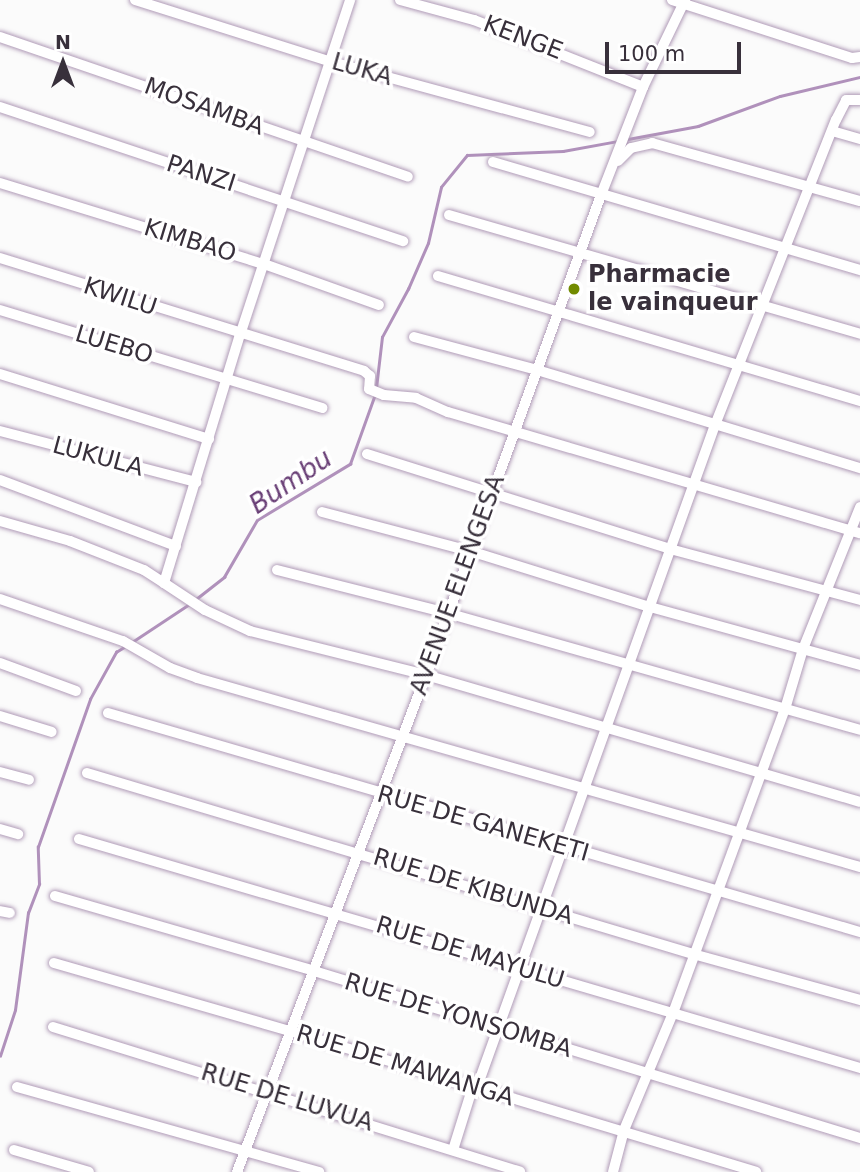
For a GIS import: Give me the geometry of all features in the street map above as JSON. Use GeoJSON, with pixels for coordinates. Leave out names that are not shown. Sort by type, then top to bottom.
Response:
{"type":"FeatureCollection","features":[{"type":"Feature","properties":{"kind":"street","name":"LUKA"},"geometry":{"type":"LineString","coordinates":[[135,0],[332,62],[590,132]]}},
{"type":"Feature","properties":{"kind":"street"},"geometry":{"type":"LineString","coordinates":[[164,583],[240,335],[302,142],[332,62],[350,0]]}},
{"type":"Feature","properties":{"kind":"street","name":"KENGE"},"geometry":{"type":"LineString","coordinates":[[400,0],[474,20],[643,87]]}},
{"type":"Feature","properties":{"kind":"street"},"geometry":{"type":"LineString","coordinates":[[673,0],[852,58],[860,57]]}},
{"type":"Feature","properties":{"kind":"street","name":"AVENUE ELENGESA"},"geometry":{"type":"LineString","coordinates":[[237,1172],[338,913],[601,195],[643,87],[685,2]]}},
{"type":"Feature","properties":{"kind":"street","name":"MOSAMBA"},"geometry":{"type":"LineString","coordinates":[[0,37],[408,177]]}},
{"type":"Feature","properties":{"kind":"street"},"geometry":{"type":"LineString","coordinates":[[453,1150],[738,365],[846,100],[860,100]]}},
{"type":"Feature","properties":{"kind":"street","name":"PANZI"},"geometry":{"type":"LineString","coordinates":[[0,107],[402,242]]}},
{"type":"Feature","properties":{"kind":"street"},"geometry":{"type":"LineString","coordinates":[[832,131],[860,139]]}},
{"type":"Feature","properties":{"kind":"street"},"geometry":{"type":"LineString","coordinates":[[612,168],[631,148],[652,144],[860,201]]}},
{"type":"Feature","properties":{"kind":"street"},"geometry":{"type":"LineString","coordinates":[[493,162],[860,271]]}},
{"type":"Feature","properties":{"kind":"street","name":"KIMBAO"},"geometry":{"type":"LineString","coordinates":[[0,183],[264,264],[379,305]]}},
{"type":"Feature","properties":{"kind":"street"},"geometry":{"type":"LineString","coordinates":[[449,215],[860,334]]}},
{"type":"Feature","properties":{"kind":"street","name":"KWILU"},"geometry":{"type":"LineString","coordinates":[[0,258],[368,373],[369,389],[379,393],[416,398],[448,412],[515,431]]}},
{"type":"Feature","properties":{"kind":"street"},"geometry":{"type":"LineString","coordinates":[[438,276],[860,401]]}},
{"type":"Feature","properties":{"kind":"street","name":"LUEBO"},"geometry":{"type":"LineString","coordinates":[[0,310],[322,408]]}},
{"type":"Feature","properties":{"kind":"street"},"geometry":{"type":"LineString","coordinates":[[414,337],[537,370],[860,468]]}},
{"type":"Feature","properties":{"kind":"street"},"geometry":{"type":"LineString","coordinates":[[0,374],[209,439]]}},
{"type":"Feature","properties":{"kind":"street","name":"LUKULA"},"geometry":{"type":"LineString","coordinates":[[0,431],[196,482]]}},
{"type":"Feature","properties":{"kind":"street"},"geometry":{"type":"LineString","coordinates":[[515,431],[855,531]]}},
{"type":"Feature","properties":{"kind":"street"},"geometry":{"type":"LineString","coordinates":[[367,454],[670,549],[860,600]]}},
{"type":"Feature","properties":{"kind":"street"},"geometry":{"type":"LineString","coordinates":[[0,480],[176,546]]}},
{"type":"Feature","properties":{"kind":"street"},"geometry":{"type":"LineString","coordinates":[[613,1172],[624,1130],[673,1013],[759,773],[785,709],[803,649],[855,531],[860,507]]}},
{"type":"Feature","properties":{"kind":"street"},"geometry":{"type":"LineString","coordinates":[[323,512],[470,551],[650,607],[860,665]]}},
{"type":"Feature","properties":{"kind":"street"},"geometry":{"type":"LineString","coordinates":[[0,521],[70,541],[144,570],[205,610],[250,631],[426,675],[860,802]]}},
{"type":"Feature","properties":{"kind":"street"},"geometry":{"type":"LineString","coordinates":[[277,570],[447,613],[860,730]]}},
{"type":"Feature","properties":{"kind":"street"},"geometry":{"type":"LineString","coordinates":[[0,599],[123,641],[170,668],[197,678],[860,867]]}},
{"type":"Feature","properties":{"kind":"street"},"geometry":{"type":"LineString","coordinates":[[0,663],[76,691]]}},
{"type":"Feature","properties":{"kind":"street","name":"RUE DE GANEKETI"},"geometry":{"type":"LineString","coordinates":[[108,713],[860,932]]}},
{"type":"Feature","properties":{"kind":"street"},"geometry":{"type":"LineString","coordinates":[[0,716],[52,732]]}},
{"type":"Feature","properties":{"kind":"street"},"geometry":{"type":"LineString","coordinates":[[0,772],[29,780]]}},
{"type":"Feature","properties":{"kind":"street","name":"RUE DE KIBUNDA"},"geometry":{"type":"LineString","coordinates":[[87,773],[694,954],[860,1000]]}},
{"type":"Feature","properties":{"kind":"street"},"geometry":{"type":"LineString","coordinates":[[0,830],[18,834]]}},
{"type":"Feature","properties":{"kind":"street","name":"RUE DE MAYULU"},"geometry":{"type":"LineString","coordinates":[[79,839],[860,1068]]}},
{"type":"Feature","properties":{"kind":"street","name":"RUE DE YONSOMBA"},"geometry":{"type":"LineString","coordinates":[[55,896],[314,971],[648,1076],[860,1138]]}},
{"type":"Feature","properties":{"kind":"street","name":"RUE DE MAWANGA"},"geometry":{"type":"LineString","coordinates":[[54,963],[624,1130],[756,1172]]}},
{"type":"Feature","properties":{"kind":"street","name":"RUE DE LUVUA"},"geometry":{"type":"LineString","coordinates":[[53,1027],[270,1092],[520,1172]]}},
{"type":"Feature","properties":{"kind":"street"},"geometry":{"type":"LineString","coordinates":[[18,1087],[319,1172]]}},
{"type":"Feature","properties":{"kind":"street"},"geometry":{"type":"LineString","coordinates":[[14,1150],[89,1172]]}},
{"type":"Feature","properties":{"kind":"waterway","name":"Bumbu"},"geometry":{"type":"LineString","coordinates":[[628,139],[698,126],[780,96],[860,77]]}},
{"type":"Feature","properties":{"kind":"waterway","name":"Bumbu"},"geometry":{"type":"LineString","coordinates":[[376,388],[382,337],[408,289],[428,243],[441,187],[467,155],[563,151],[618,141]]}},
{"type":"Feature","properties":{"kind":"waterway","name":"Bumbu"},"geometry":{"type":"LineString","coordinates":[[196,599],[224,577],[257,520],[350,464],[375,394]]}},
{"type":"Feature","properties":{"kind":"waterway","name":"Bumbu"},"geometry":{"type":"LineString","coordinates":[[132,642],[191,603]]}},
{"type":"Feature","properties":{"kind":"waterway","name":"Bumbu"},"geometry":{"type":"LineString","coordinates":[[0,1056],[15,1010],[28,913],[39,884],[38,847],[90,699],[116,652],[124,647]]}},
{"type":"Feature","properties":{"kind":"place","name":"Pharmacie le vainqueur"},"geometry":{"type":"Point","coordinates":[574,289]}}]}
